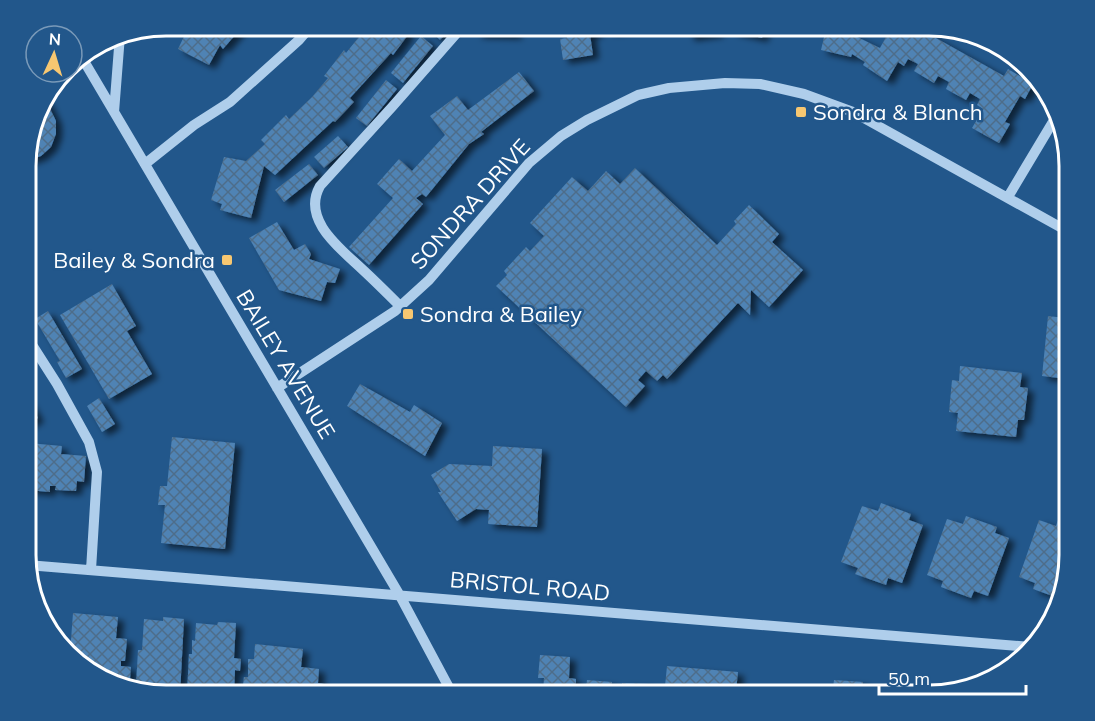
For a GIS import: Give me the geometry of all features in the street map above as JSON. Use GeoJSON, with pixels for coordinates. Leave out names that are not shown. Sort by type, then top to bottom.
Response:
{"type":"FeatureCollection","features":[{"type":"Feature","properties":{"kind":"street"},"geometry":{"type":"LineString","coordinates":[[145,164],[194,125],[230,102],[302,36]]}},
{"type":"Feature","properties":{"kind":"street"},"geometry":{"type":"LineString","coordinates":[[400,306],[327,237],[316,216],[314,196],[320,186],[454,36]]}},
{"type":"Feature","properties":{"kind":"street"},"geometry":{"type":"LineString","coordinates":[[114,112],[119,45]]}},
{"type":"Feature","properties":{"kind":"street","name":"BAILEY AVENUE"},"geometry":{"type":"LineString","coordinates":[[86,64],[399,594],[448,685]]}},
{"type":"Feature","properties":{"kind":"street","name":"SONDRA DRIVE"},"geometry":{"type":"LineString","coordinates":[[277,388],[400,306],[429,280],[529,163],[561,136],[587,120],[638,95],[669,88],[725,83],[760,84],[804,94],[853,112],[1059,226]]}},
{"type":"Feature","properties":{"kind":"street"},"geometry":{"type":"LineString","coordinates":[[1008,197],[1052,123]]}},
{"type":"Feature","properties":{"kind":"street"},"geometry":{"type":"LineString","coordinates":[[36,351],[57,384],[88,442],[97,472],[91,570]]}},
{"type":"Feature","properties":{"kind":"street","name":"BRISTOL ROAD"},"geometry":{"type":"LineString","coordinates":[[37,566],[1022,646]]}},
{"type":"Feature","properties":{"kind":"building"},"geometry":{"type":"Polygon","coordinates":[[[184,36],[234,36],[223,49],[220,45],[209,65],[178,49],[184,36]]]}},
{"type":"Feature","properties":{"kind":"building"},"geometry":{"type":"Polygon","coordinates":[[[360,36],[407,36],[393,55],[391,53],[350,98],[354,102],[335,122],[333,121],[275,175],[264,166],[251,218],[220,210],[222,204],[211,200],[224,157],[246,161],[265,144],[261,140],[286,115],[289,119],[312,97],[328,78],[324,76],[344,50],[346,53],[360,36]]]}},
{"type":"Feature","properties":{"kind":"building"},"geometry":{"type":"Polygon","coordinates":[[[421,36],[433,46],[403,83],[391,73],[421,36]]]}},
{"type":"Feature","properties":{"kind":"building"},"geometry":{"type":"Polygon","coordinates":[[[566,36],[590,36],[593,55],[563,60],[560,39],[567,38],[566,36]]]}},
{"type":"Feature","properties":{"kind":"building"},"geometry":{"type":"Polygon","coordinates":[[[824,36],[855,36],[880,48],[887,36],[933,36],[1004,76],[1008,69],[1026,80],[1032,87],[1025,99],[1020,96],[1005,122],[1010,124],[999,143],[972,128],[983,109],[977,105],[980,99],[970,93],[966,100],[946,89],[949,82],[938,76],[934,83],[914,71],[918,64],[908,59],[904,66],[898,62],[887,81],[863,65],[865,62],[852,54],[851,57],[821,50],[824,36]]]}},
{"type":"Feature","properties":{"kind":"building"},"geometry":{"type":"Polygon","coordinates":[[[519,72],[534,91],[481,132],[484,134],[469,144],[426,197],[422,194],[416,198],[423,204],[369,265],[349,247],[393,198],[377,184],[399,159],[412,171],[445,135],[430,116],[457,96],[468,110],[519,72]]]}},
{"type":"Feature","properties":{"kind":"building"},"geometry":{"type":"Polygon","coordinates":[[[386,80],[397,89],[367,126],[356,118],[386,80]]]}},
{"type":"Feature","properties":{"kind":"building"},"geometry":{"type":"Polygon","coordinates":[[[50,108],[56,121],[56,134],[51,147],[36,158],[40,132],[50,108]]]}},
{"type":"Feature","properties":{"kind":"building"},"geometry":{"type":"Polygon","coordinates":[[[338,136],[348,147],[324,168],[314,157],[338,136]]]}},
{"type":"Feature","properties":{"kind":"building"},"geometry":{"type":"Polygon","coordinates":[[[309,164],[318,175],[284,202],[275,190],[309,164]]]}},
{"type":"Feature","properties":{"kind":"building"},"geometry":{"type":"Polygon","coordinates":[[[635,168],[717,245],[749,205],[779,234],[772,242],[803,270],[769,307],[751,290],[750,315],[738,303],[667,379],[663,375],[657,381],[646,371],[638,380],[645,386],[626,407],[496,286],[507,275],[504,271],[526,247],[530,251],[544,236],[530,223],[572,177],[588,191],[606,171],[620,184],[635,168]]]}},
{"type":"Feature","properties":{"kind":"building"},"geometry":{"type":"Polygon","coordinates":[[[277,222],[294,250],[305,244],[311,254],[309,259],[340,269],[335,283],[327,282],[321,301],[279,290],[249,238],[277,222]]]}},
{"type":"Feature","properties":{"kind":"building"},"geometry":{"type":"Polygon","coordinates":[[[112,284],[136,326],[127,331],[152,374],[109,399],[60,315],[112,284]]]}},
{"type":"Feature","properties":{"kind":"building"},"geometry":{"type":"Polygon","coordinates":[[[48,311],[82,369],[66,378],[57,362],[60,361],[36,318],[48,311]]]}},
{"type":"Feature","properties":{"kind":"building"},"geometry":{"type":"Polygon","coordinates":[[[1048,316],[1059,317],[1059,378],[1042,376],[1048,316]]]}},
{"type":"Feature","properties":{"kind":"building"},"geometry":{"type":"Polygon","coordinates":[[[960,366],[1022,373],[1020,387],[1028,388],[1024,420],[1018,420],[1016,437],[956,431],[958,413],[949,412],[952,380],[959,381],[960,366]]]}},
{"type":"Feature","properties":{"kind":"building"},"geometry":{"type":"Polygon","coordinates":[[[360,384],[410,412],[414,405],[442,423],[425,456],[347,406],[360,384]]]}},
{"type":"Feature","properties":{"kind":"building"},"geometry":{"type":"Polygon","coordinates":[[[99,398],[115,424],[102,432],[87,406],[99,398]]]}},
{"type":"Feature","properties":{"kind":"building"},"geometry":{"type":"Polygon","coordinates":[[[172,437],[235,443],[225,549],[161,543],[165,505],[158,505],[160,486],[167,486],[172,437]]]}},
{"type":"Feature","properties":{"kind":"building"},"geometry":{"type":"Polygon","coordinates":[[[36,444],[62,446],[61,454],[86,456],[84,482],[77,481],[76,491],[55,490],[56,486],[50,486],[50,492],[36,491],[36,444]]]}},
{"type":"Feature","properties":{"kind":"building"},"geometry":{"type":"Polygon","coordinates":[[[493,446],[542,449],[537,527],[488,524],[489,510],[476,509],[457,521],[438,492],[441,492],[431,475],[449,464],[492,466],[493,446]]]}},
{"type":"Feature","properties":{"kind":"building"},"geometry":{"type":"Polygon","coordinates":[[[881,503],[911,514],[909,520],[923,525],[902,583],[888,578],[886,585],[855,574],[858,568],[841,562],[862,506],[878,511],[881,503]]]}},
{"type":"Feature","properties":{"kind":"building"},"geometry":{"type":"Polygon","coordinates":[[[966,516],[997,527],[995,533],[1009,538],[988,596],[974,591],[971,598],[941,587],[943,581],[927,575],[947,519],[963,524],[966,516]]]}},
{"type":"Feature","properties":{"kind":"building"},"geometry":{"type":"Polygon","coordinates":[[[1059,517],[1059,564],[1052,596],[1033,589],[1035,583],[1019,577],[1039,520],[1056,526],[1059,517]]]}},
{"type":"Feature","properties":{"kind":"building"},"geometry":{"type":"Polygon","coordinates":[[[73,613],[118,617],[116,638],[127,639],[125,661],[121,661],[121,666],[131,667],[130,679],[108,672],[71,643],[73,613]]]}},
{"type":"Feature","properties":{"kind":"building"},"geometry":{"type":"Polygon","coordinates":[[[163,617],[184,619],[181,685],[136,682],[138,650],[142,650],[144,619],[163,621],[163,617]]]}},
{"type":"Feature","properties":{"kind":"building"},"geometry":{"type":"Polygon","coordinates":[[[218,622],[236,623],[234,658],[241,659],[240,671],[235,670],[234,685],[187,685],[189,654],[192,654],[192,640],[195,641],[196,623],[217,625],[218,622]]]}},
{"type":"Feature","properties":{"kind":"building"},"geometry":{"type":"Polygon","coordinates":[[[255,644],[303,649],[301,667],[319,669],[318,683],[324,685],[243,685],[244,677],[248,677],[248,659],[254,659],[255,644]]]}},
{"type":"Feature","properties":{"kind":"building"},"geometry":{"type":"Polygon","coordinates":[[[540,655],[570,657],[569,678],[576,679],[576,685],[544,685],[544,678],[538,678],[540,655]]]}},
{"type":"Feature","properties":{"kind":"building"},"geometry":{"type":"Polygon","coordinates":[[[667,666],[738,672],[737,685],[665,685],[667,666]]]}},
{"type":"Feature","properties":{"kind":"building"},"geometry":{"type":"Polygon","coordinates":[[[587,680],[612,682],[612,685],[586,685],[587,680]]]}},
{"type":"Feature","properties":{"kind":"building"},"geometry":{"type":"Polygon","coordinates":[[[834,680],[863,682],[863,685],[833,685],[834,680]]]}},
{"type":"Feature","properties":{"kind":"building"},"geometry":{"type":"Polygon","coordinates":[[[622,683],[648,684],[622,685],[622,683]]]}},
{"type":"Feature","properties":{"kind":"place","name":"Sondra & Blanch"},"geometry":{"type":"Point","coordinates":[801,112]}},
{"type":"Feature","properties":{"kind":"place","name":"Bailey & Sondra"},"geometry":{"type":"Point","coordinates":[227,260]}},
{"type":"Feature","properties":{"kind":"place","name":"Sondra & Bailey"},"geometry":{"type":"Point","coordinates":[408,314]}}]}
